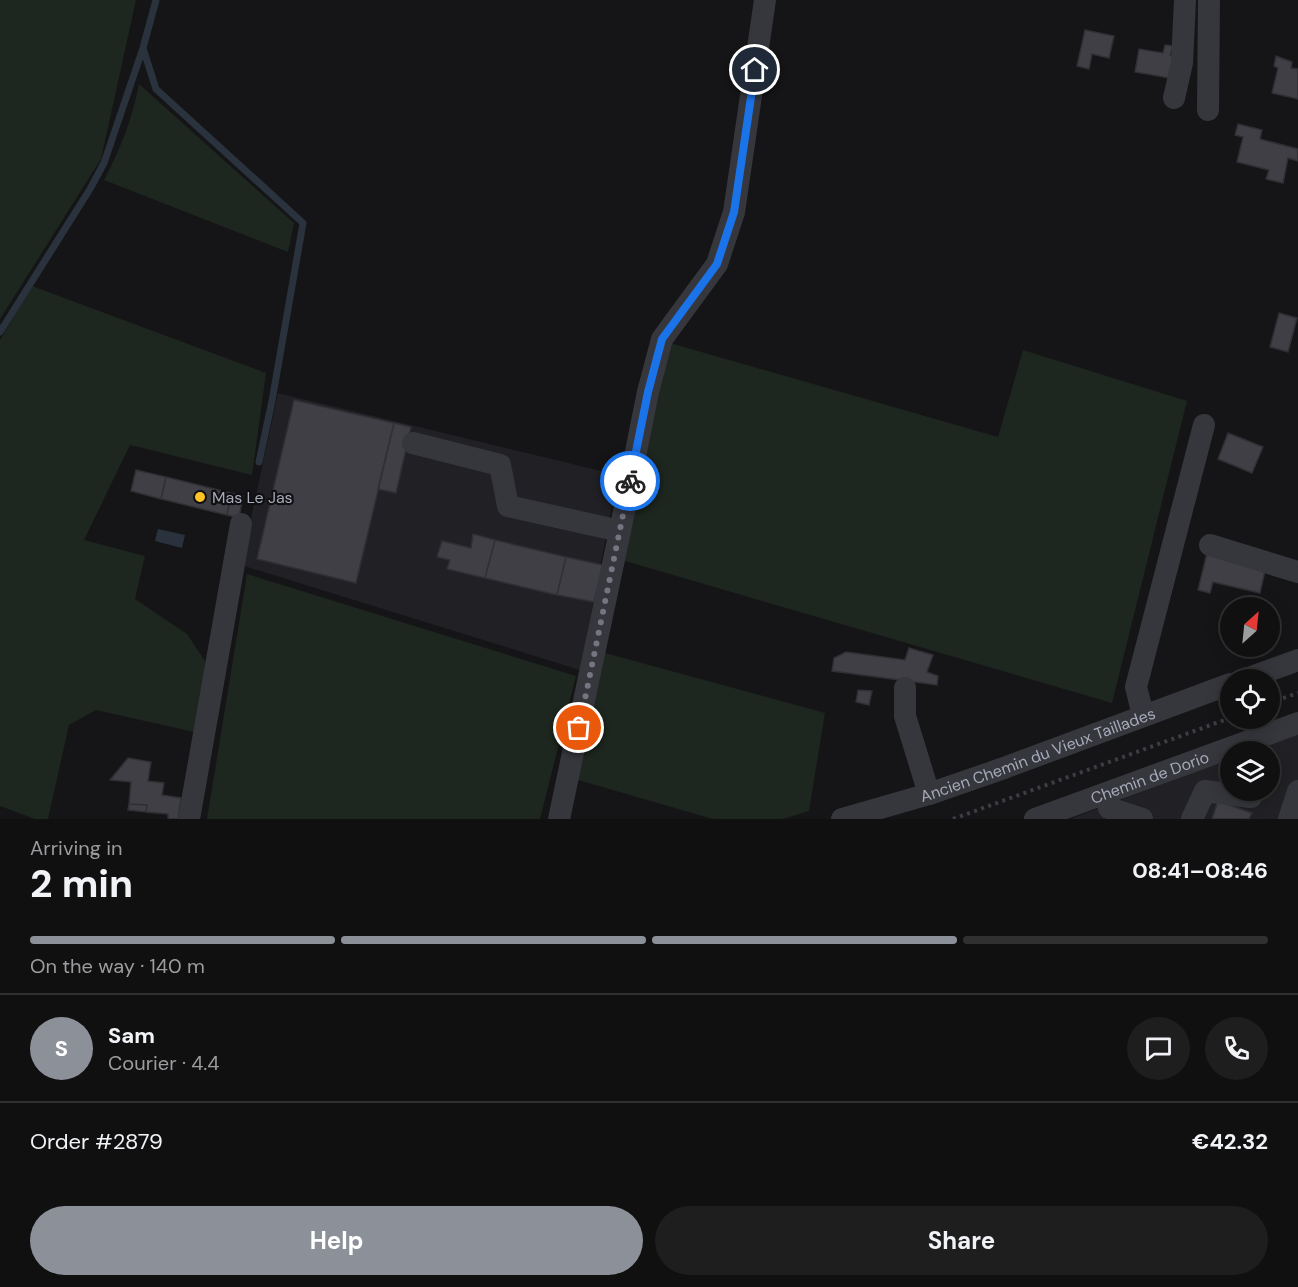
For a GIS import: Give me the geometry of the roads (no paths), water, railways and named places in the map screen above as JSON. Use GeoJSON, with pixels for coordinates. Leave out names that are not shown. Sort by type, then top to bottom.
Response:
{"type":"FeatureCollection","features":[{"type":"Feature","properties":{"kind":"street"},"geometry":{"type":"LineString","coordinates":[[559,819],[648,392],[662,339],[717,264],[734,212],[765,0]]}},
{"type":"Feature","properties":{"kind":"street"},"geometry":{"type":"LineString","coordinates":[[1174,98],[1182,63],[1185,0]]}},
{"type":"Feature","properties":{"kind":"street"},"geometry":{"type":"LineString","coordinates":[[1208,110],[1209,0]]}},
{"type":"Feature","properties":{"kind":"street"},"geometry":{"type":"LineString","coordinates":[[1143,715],[1136,687],[1204,425]]}},
{"type":"Feature","properties":{"kind":"street"},"geometry":{"type":"LineString","coordinates":[[413,443],[500,465],[508,506],[620,531]]}},
{"type":"Feature","properties":{"kind":"street"},"geometry":{"type":"LineString","coordinates":[[189,819],[241,524]]}},
{"type":"Feature","properties":{"kind":"street"},"geometry":{"type":"LineString","coordinates":[[1210,545],[1298,572]]}},
{"type":"Feature","properties":{"kind":"street"},"geometry":{"type":"LineString","coordinates":[[1273,669],[1298,660]]}},
{"type":"Feature","properties":{"kind":"street"},"geometry":{"type":"LineString","coordinates":[[905,688],[905,716],[929,794]]}},
{"type":"Feature","properties":{"kind":"street","name":"Ancien Chemin du Vieux Taillades"},"geometry":{"type":"LineString","coordinates":[[842,819],[929,794],[1220,688]]}},
{"type":"Feature","properties":{"kind":"street","name":"Chemin de Dorio"},"geometry":{"type":"LineString","coordinates":[[1035,819],[1109,807],[1298,723]]}},
{"type":"Feature","properties":{"kind":"street"},"geometry":{"type":"LineString","coordinates":[[1192,819],[1205,791],[1220,793]]}},
{"type":"Feature","properties":{"kind":"street"},"geometry":{"type":"LineString","coordinates":[[1289,819],[1298,791]]}},
{"type":"Feature","properties":{"kind":"street"},"geometry":{"type":"LineString","coordinates":[[1109,807],[1142,819]]}},
{"type":"Feature","properties":{"kind":"waterway"},"geometry":{"type":"LineString","coordinates":[[0,332],[104,163],[143,48],[156,0]]}},
{"type":"Feature","properties":{"kind":"waterway"},"geometry":{"type":"LineString","coordinates":[[143,48],[156,89],[303,223],[259,462]]}},
{"type":"Feature","properties":{"kind":"place","name":"Mas Le Jas"},"geometry":{"type":"Point","coordinates":[200,497]}}]}
